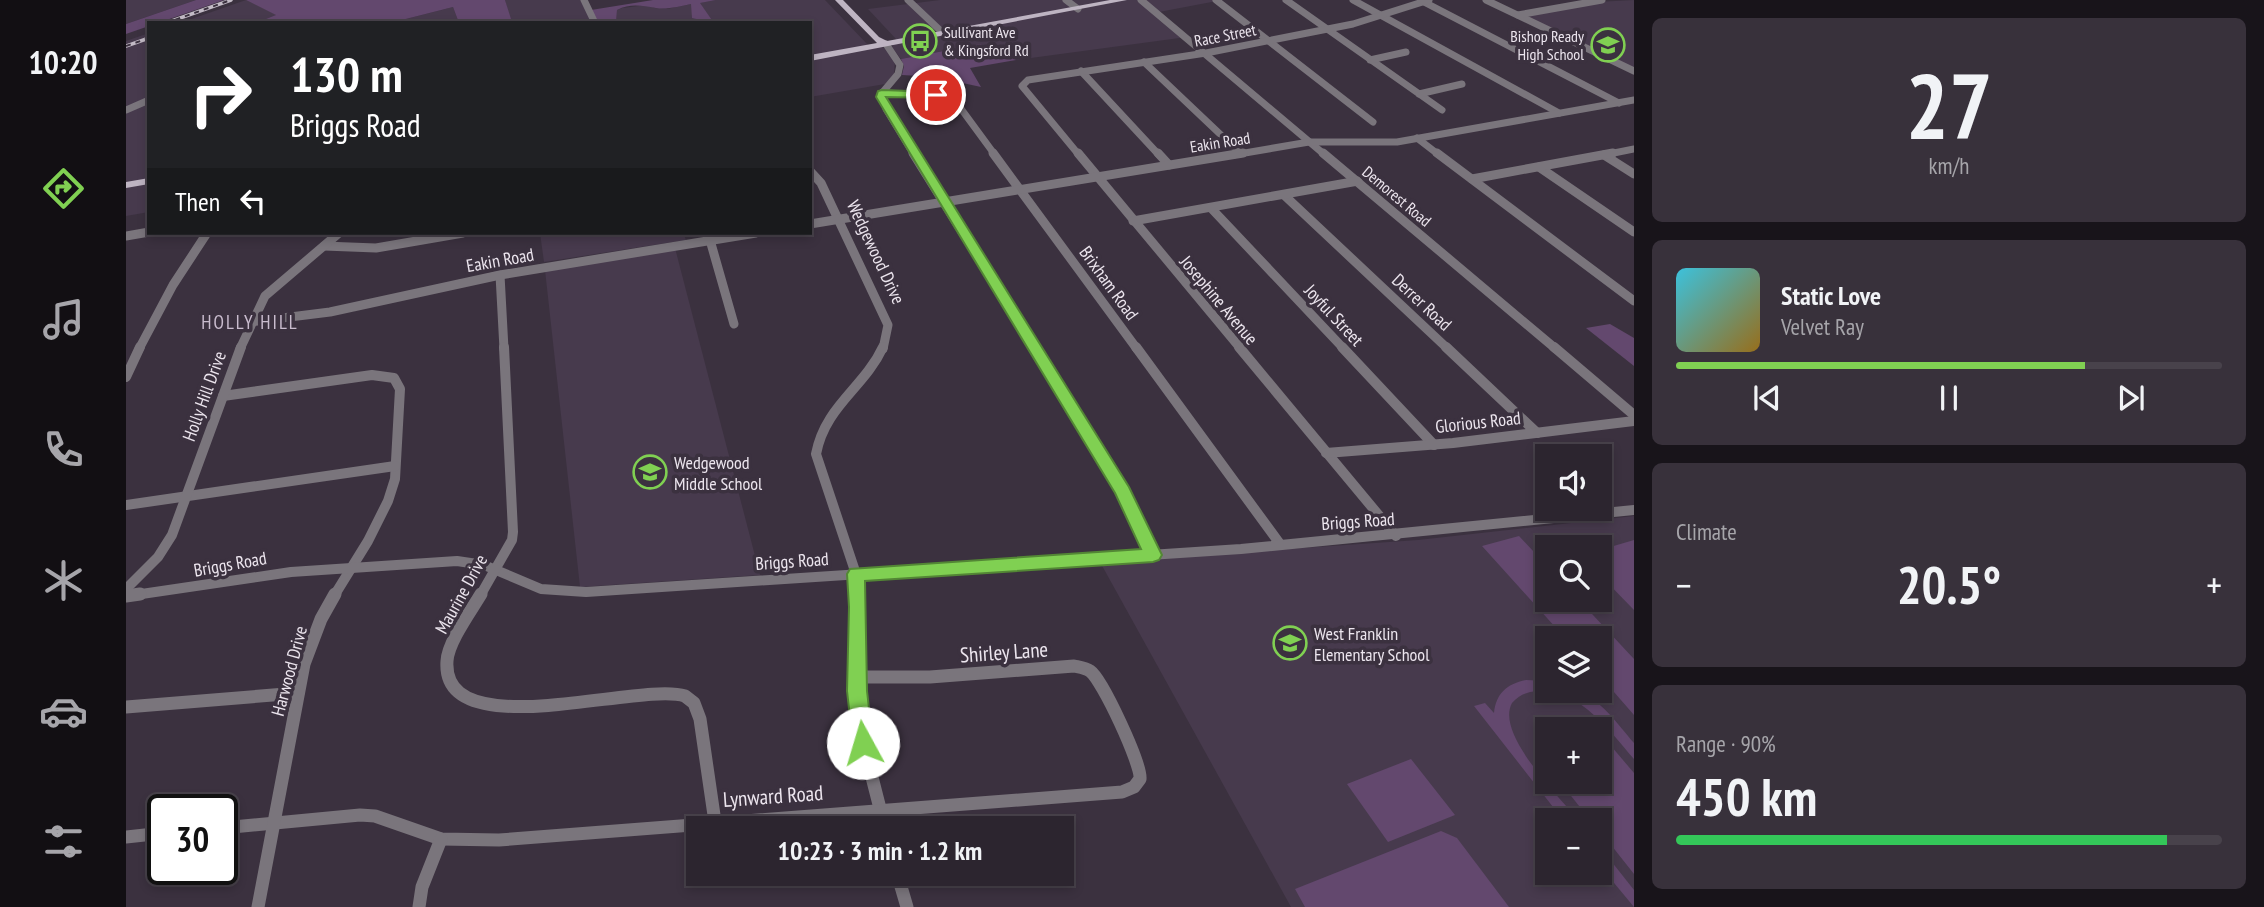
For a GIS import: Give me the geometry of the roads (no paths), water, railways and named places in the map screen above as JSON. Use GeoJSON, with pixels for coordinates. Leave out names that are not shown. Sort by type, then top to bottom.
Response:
{"type":"FeatureCollection","features":[{"type":"Feature","properties":{"kind":"main road"},"geometry":{"type":"LineString","coordinates":[[839,0],[876,39],[886,44]]}},
{"type":"Feature","properties":{"kind":"main road"},"geometry":{"type":"LineString","coordinates":[[849,0],[886,38],[886,44]]}},
{"type":"Feature","properties":{"kind":"main road"},"geometry":{"type":"LineString","coordinates":[[812,58],[1123,0]]}},
{"type":"Feature","properties":{"kind":"main road"},"geometry":{"type":"LineString","coordinates":[[126,185],[147,181]]}},
{"type":"Feature","properties":{"kind":"street"},"geometry":{"type":"LineString","coordinates":[[584,0],[594,21]]}},
{"type":"Feature","properties":{"kind":"street"},"geometry":{"type":"LineString","coordinates":[[908,0],[944,34]]}},
{"type":"Feature","properties":{"kind":"street"},"geometry":{"type":"LineString","coordinates":[[1066,0],[1078,9]]}},
{"type":"Feature","properties":{"kind":"street","name":"Demorest Road"},"geometry":{"type":"LineString","coordinates":[[1141,0],[1634,415]]}},
{"type":"Feature","properties":{"kind":"street"},"geometry":{"type":"LineString","coordinates":[[1216,0],[1373,122]]}},
{"type":"Feature","properties":{"kind":"street"},"geometry":{"type":"LineString","coordinates":[[1286,0],[1442,110]]}},
{"type":"Feature","properties":{"kind":"street"},"geometry":{"type":"LineString","coordinates":[[1353,0],[1559,113]]}},
{"type":"Feature","properties":{"kind":"street"},"geometry":{"type":"LineString","coordinates":[[1486,0],[1634,71]]}},
{"type":"Feature","properties":{"kind":"street"},"geometry":{"type":"LineString","coordinates":[[1518,15],[1602,0]]}},
{"type":"Feature","properties":{"kind":"street"},"geometry":{"type":"LineString","coordinates":[[1425,1],[1619,103]]}},
{"type":"Feature","properties":{"kind":"street","name":"Race Street"},"geometry":{"type":"LineString","coordinates":[[1023,83],[1036,78],[1206,54],[1382,16],[1425,1]]}},
{"type":"Feature","properties":{"kind":"street"},"geometry":{"type":"LineString","coordinates":[[886,44],[900,65],[898,74],[882,93],[886,109],[1123,492],[1153,555]]}},
{"type":"Feature","properties":{"kind":"street"},"geometry":{"type":"LineString","coordinates":[[1370,60],[1406,52]]}},
{"type":"Feature","properties":{"kind":"street"},"geometry":{"type":"LineString","coordinates":[[1144,62],[1240,153]]}},
{"type":"Feature","properties":{"kind":"street"},"geometry":{"type":"LineString","coordinates":[[1081,71],[1169,165]]}},
{"type":"Feature","properties":{"kind":"street","name":"Josephine Avenue"},"geometry":{"type":"LineString","coordinates":[[1023,83],[1023,90],[1396,536]]}},
{"type":"Feature","properties":{"kind":"street"},"geometry":{"type":"LineString","coordinates":[[1419,94],[1462,84]]}},
{"type":"Feature","properties":{"kind":"street","name":"Brixham Road"},"geometry":{"type":"LineString","coordinates":[[882,93],[936,95],[959,106],[1280,544]]}},
{"type":"Feature","properties":{"kind":"street","name":"Eakin Road"},"geometry":{"type":"LineString","coordinates":[[812,224],[1309,142],[1385,142],[1417,138],[1634,100]]}},
{"type":"Feature","properties":{"kind":"street"},"geometry":{"type":"LineString","coordinates":[[126,110],[147,101]]}},
{"type":"Feature","properties":{"kind":"street"},"geometry":{"type":"LineString","coordinates":[[1417,138],[1634,301]]}},
{"type":"Feature","properties":{"kind":"street"},"geometry":{"type":"LineString","coordinates":[[1472,179],[1634,149]]}},
{"type":"Feature","properties":{"kind":"street"},"geometry":{"type":"LineString","coordinates":[[1604,155],[1634,174]]}},
{"type":"Feature","properties":{"kind":"street"},"geometry":{"type":"LineString","coordinates":[[1539,167],[1634,232]]}},
{"type":"Feature","properties":{"kind":"street","name":"Wedgewood Drive"},"geometry":{"type":"LineString","coordinates":[[812,173],[821,183],[839,219],[886,320],[888,332],[881,353],[825,422],[816,447],[818,463],[856,574],[858,677],[863,743],[881,816]]}},
{"type":"Feature","properties":{"kind":"street"},"geometry":{"type":"LineString","coordinates":[[1133,221],[1358,181]]}},
{"type":"Feature","properties":{"kind":"street","name":"Derrer Road"},"geometry":{"type":"LineString","coordinates":[[1284,195],[1537,433]]}},
{"type":"Feature","properties":{"kind":"street","name":"Joyful Street"},"geometry":{"type":"LineString","coordinates":[[1210,208],[1434,444]]}},
{"type":"Feature","properties":{"kind":"street"},"geometry":{"type":"LineString","coordinates":[[126,236],[147,232]]}},
{"type":"Feature","properties":{"kind":"street"},"geometry":{"type":"LineString","coordinates":[[126,377],[166,293],[182,265],[204,235]]}},
{"type":"Feature","properties":{"kind":"street","name":"Holly Hill Drive"},"geometry":{"type":"LineString","coordinates":[[126,589],[158,557],[168,542],[250,322],[262,300],[337,235]]}},
{"type":"Feature","properties":{"kind":"street"},"geometry":{"type":"LineString","coordinates":[[324,246],[361,251],[453,235]]}},
{"type":"Feature","properties":{"kind":"street","name":"Eakin Road"},"geometry":{"type":"LineString","coordinates":[[250,322],[330,312],[499,275],[743,235]]}},
{"type":"Feature","properties":{"kind":"street"},"geometry":{"type":"LineString","coordinates":[[710,240],[734,324]]}},
{"type":"Feature","properties":{"kind":"street","name":"Maurine Drive"},"geometry":{"type":"LineString","coordinates":[[499,275],[513,532],[512,540],[451,647],[447,661],[454,687],[477,704],[510,707],[680,694],[690,697],[697,707],[700,719],[714,816]]}},
{"type":"Feature","properties":{"kind":"street","name":"Harwood Drive"},"geometry":{"type":"LineString","coordinates":[[223,396],[372,375],[394,378],[400,389],[395,480],[386,510],[327,606],[312,641],[298,693],[258,907]]}},
{"type":"Feature","properties":{"kind":"street","name":"Glorious Road"},"geometry":{"type":"LineString","coordinates":[[1326,453],[1434,444],[1634,421]]}},
{"type":"Feature","properties":{"kind":"street"},"geometry":{"type":"LineString","coordinates":[[126,505],[395,466]]}},
{"type":"Feature","properties":{"kind":"street","name":"Briggs Road"},"geometry":{"type":"LineString","coordinates":[[126,596],[199,588],[264,576],[457,561],[494,569],[541,589],[573,592],[1153,555],[1493,528],[1634,510]]}},
{"type":"Feature","properties":{"kind":"street","name":"Shirley Lane"},"geometry":{"type":"LineString","coordinates":[[858,677],[902,679],[1080,667],[1094,675],[1120,725]]}},
{"type":"Feature","properties":{"kind":"street"},"geometry":{"type":"LineString","coordinates":[[126,707],[298,693]]}},
{"type":"Feature","properties":{"kind":"street","name":"Lynward Road"},"geometry":{"type":"LineString","coordinates":[[797,816],[1128,791],[1139,784],[1142,773],[1120,725]]}},
{"type":"Feature","properties":{"kind":"street","name":"Lynward Road"},"geometry":{"type":"LineString","coordinates":[[238,826],[360,815],[375,816],[441,839],[499,840],[686,824]]}},
{"type":"Feature","properties":{"kind":"street"},"geometry":{"type":"LineString","coordinates":[[126,836],[147,834]]}},
{"type":"Feature","properties":{"kind":"street"},"geometry":{"type":"LineString","coordinates":[[419,907],[422,887],[441,839]]}},
{"type":"Feature","properties":{"kind":"street"},"geometry":{"type":"LineString","coordinates":[[901,886],[907,907]]}},
{"type":"Feature","properties":{"kind":"railway"},"geometry":{"type":"LineString","coordinates":[[172,21],[231,0]]}},
{"type":"Feature","properties":{"kind":"railway"},"geometry":{"type":"LineString","coordinates":[[126,46],[147,39]]}},
{"type":"Feature","properties":{"kind":"place","name":"Sullivant Ave & Kingsford Rd"},"geometry":{"type":"Point","coordinates":[920,41]}},
{"type":"Feature","properties":{"kind":"place","name":"Bishop Ready High School"},"geometry":{"type":"Point","coordinates":[1608,45]}},
{"type":"Feature","properties":{"kind":"place","name":"Wedgewood Middle School"},"geometry":{"type":"Point","coordinates":[650,472]}},
{"type":"Feature","properties":{"kind":"place","name":"West Franklin Elementary School"},"geometry":{"type":"Point","coordinates":[1290,643]}},
{"type":"Feature","properties":{"kind":"district","name":"HOLLY HILL"},"geometry":{"type":"Point","coordinates":[250,322]}}]}
